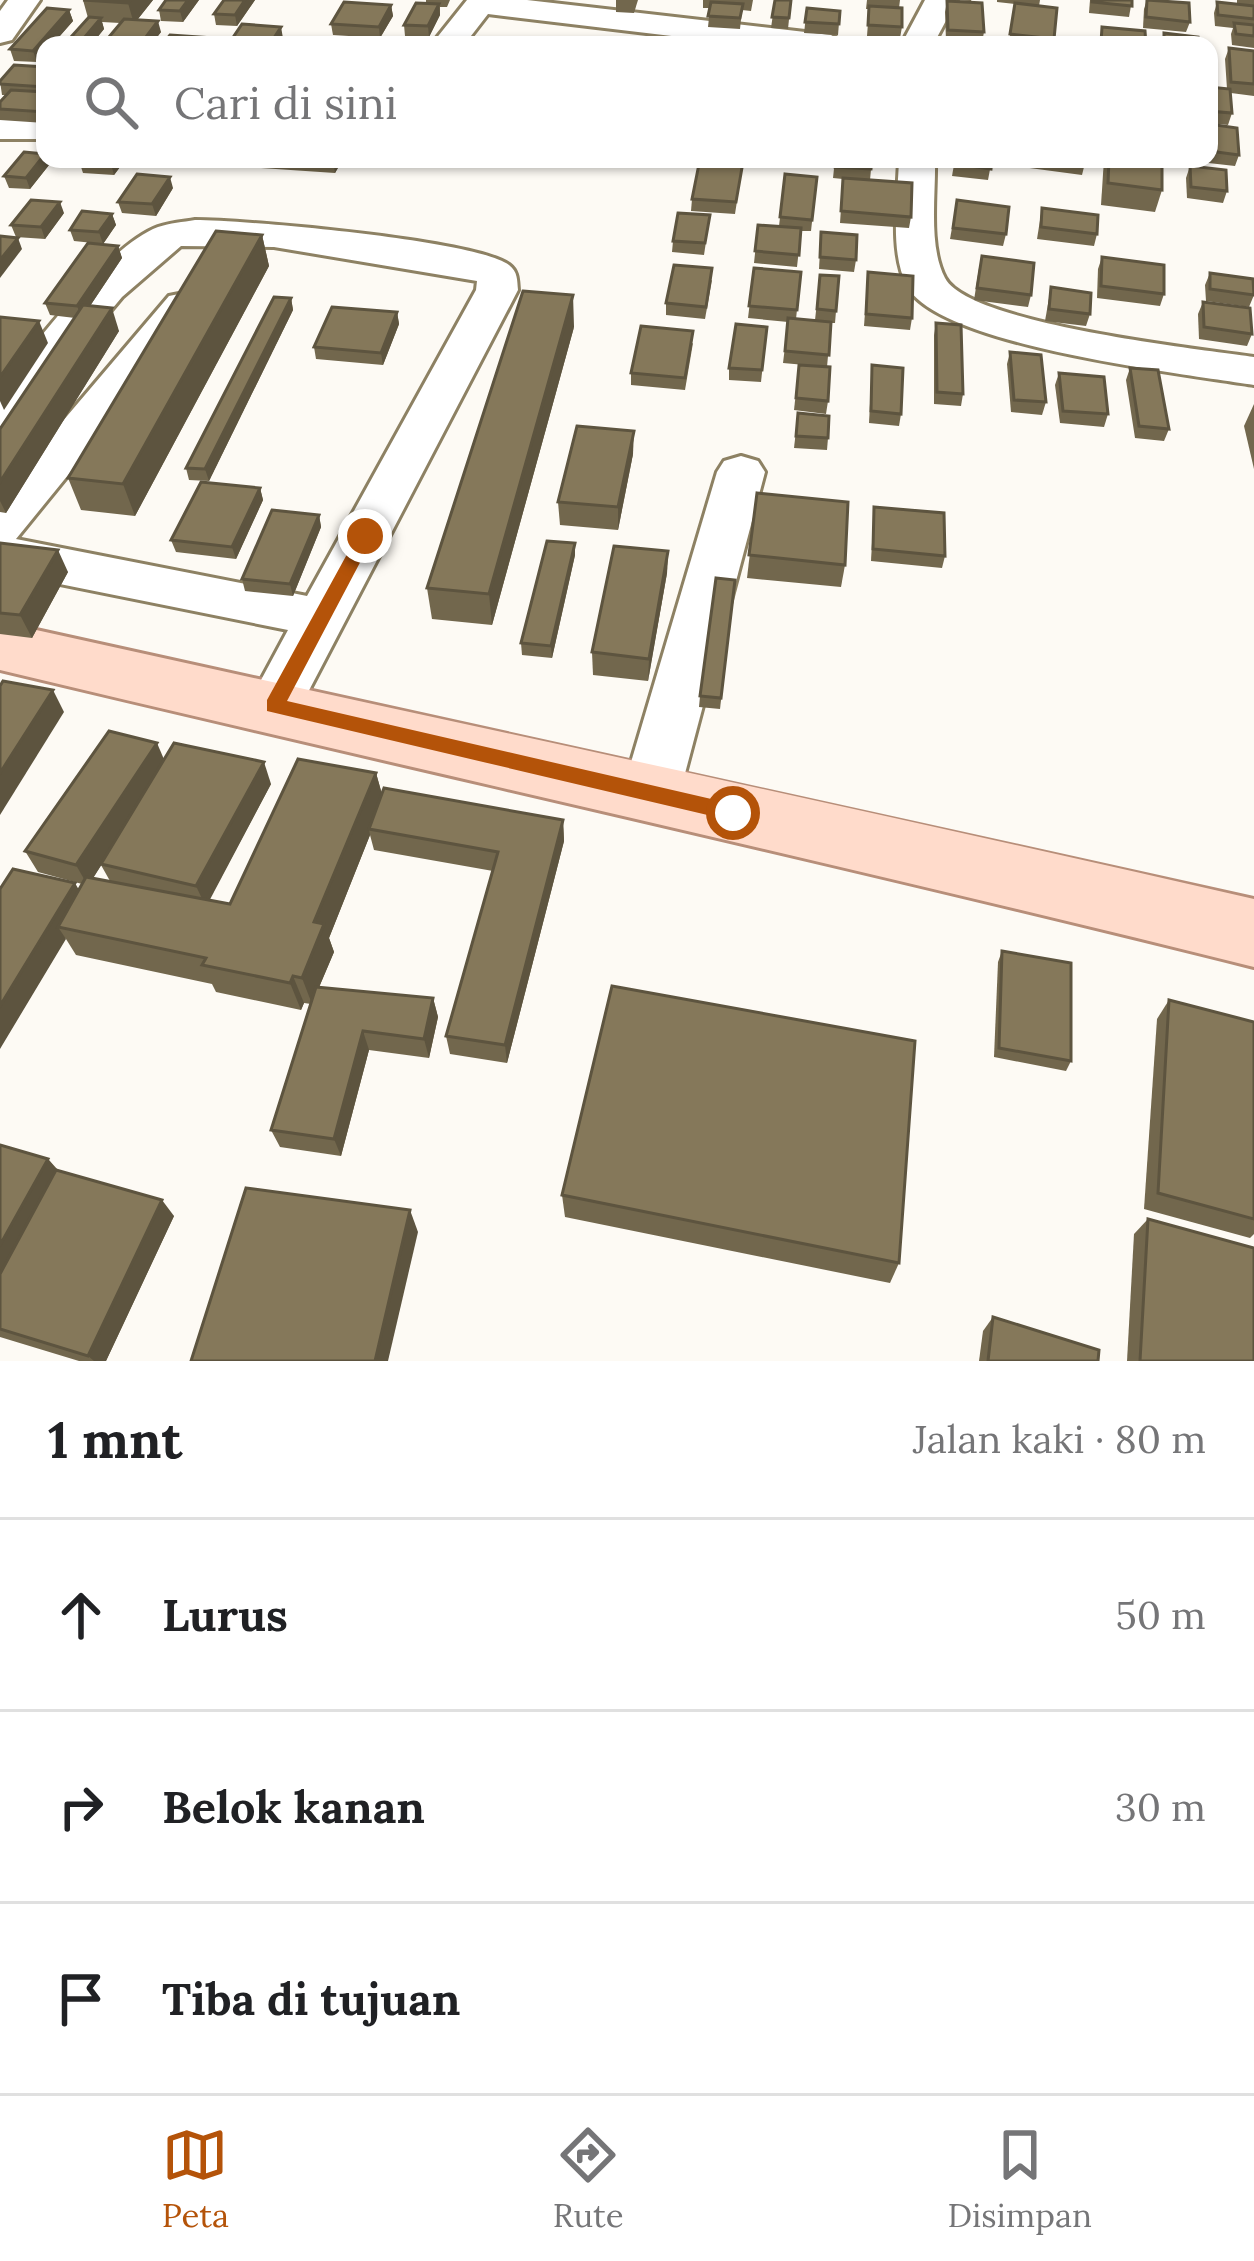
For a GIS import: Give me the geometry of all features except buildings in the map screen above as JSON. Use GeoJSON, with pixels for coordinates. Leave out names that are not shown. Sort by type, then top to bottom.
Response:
{"type":"FeatureCollection","features":[{"type":"Feature","properties":{"kind":"main road"},"geometry":{"type":"LineString","coordinates":[[0,646],[650,796],[857,838],[1254,933]]}},
{"type":"Feature","properties":{"kind":"street"},"geometry":{"type":"LineString","coordinates":[[0,33],[24,0]]}},
{"type":"Feature","properties":{"kind":"street"},"geometry":{"type":"LineString","coordinates":[[922,36],[941,0]]}},
{"type":"Feature","properties":{"kind":"street"},"geometry":{"type":"LineString","coordinates":[[454,36],[482,2],[681,14],[787,36]]}},
{"type":"Feature","properties":{"kind":"street"},"geometry":{"type":"LineString","coordinates":[[0,128],[36,128]]}},
{"type":"Feature","properties":{"kind":"street"},"geometry":{"type":"LineString","coordinates":[[917,168],[922,266],[933,294],[954,310],[1016,329],[1254,371]]}},
{"type":"Feature","properties":{"kind":"street"},"geometry":{"type":"LineString","coordinates":[[0,414],[140,255],[170,236],[218,231],[479,266],[497,274],[497,290],[274,706]]}},
{"type":"Feature","properties":{"kind":"street"},"geometry":{"type":"LineString","coordinates":[[0,527],[243,234]]}},
{"type":"Feature","properties":{"kind":"street"},"geometry":{"type":"LineString","coordinates":[[650,796],[741,472]]}},
{"type":"Feature","properties":{"kind":"street"},"geometry":{"type":"LineString","coordinates":[[0,554],[322,618]]}},
{"type":"Feature","properties":{"kind":"route"},"geometry":{"type":"LineString","coordinates":[[365,536],[274,706],[733,813]]}}]}
